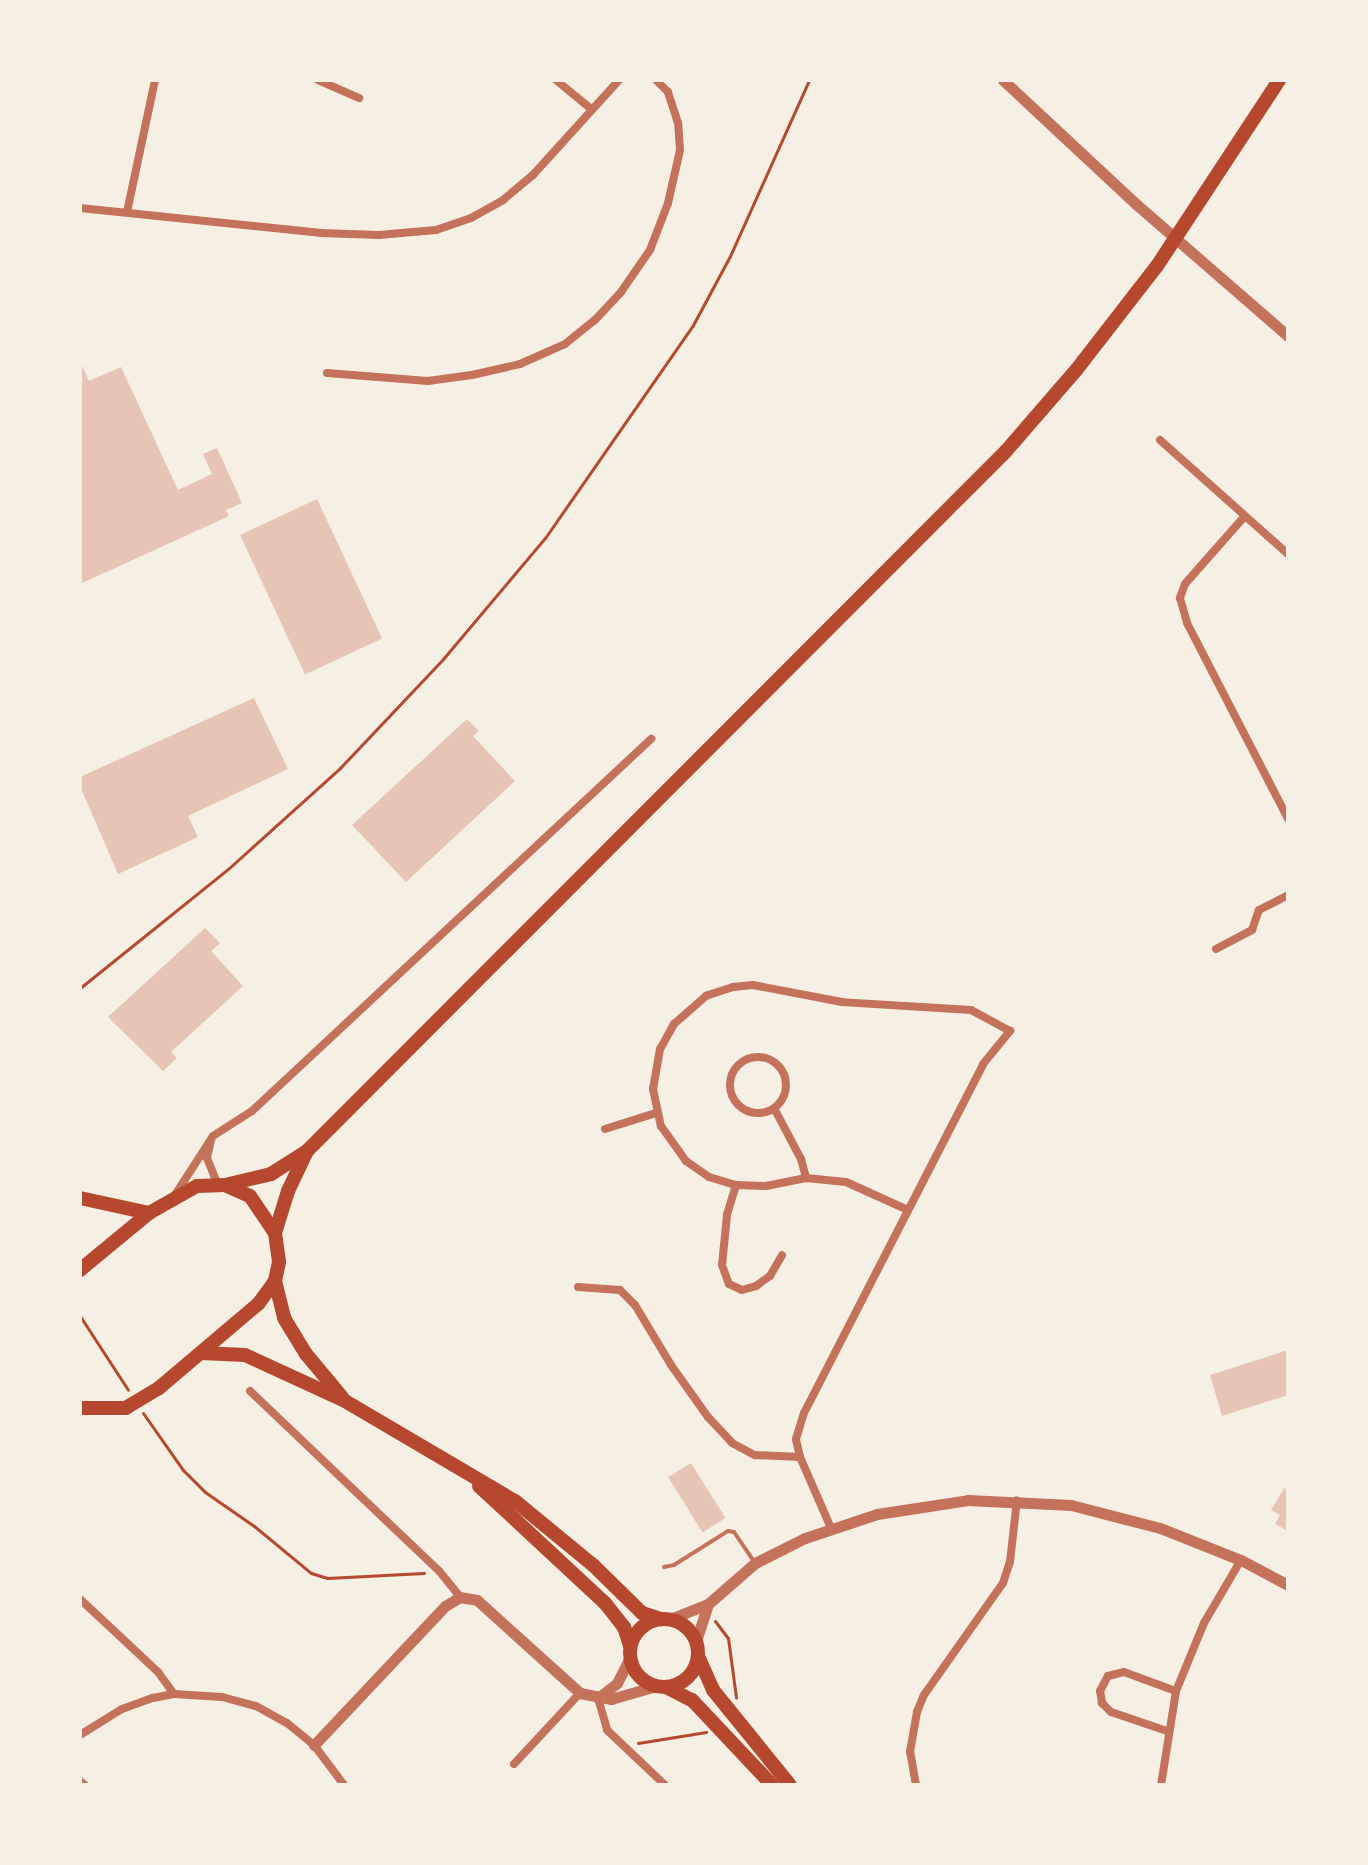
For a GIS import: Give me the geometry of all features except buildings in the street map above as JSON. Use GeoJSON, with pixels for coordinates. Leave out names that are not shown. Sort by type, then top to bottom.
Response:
{"type":"FeatureCollection","features":[{"type":"Feature","properties":{"kind":"main road"},"geometry":{"type":"LineString","coordinates":[[80,1270],[175,1195],[197,1186],[221,1185],[271,1174],[307,1151],[1006,451],[1077,369],[1157,266],[1279,80]]}},
{"type":"Feature","properties":{"kind":"main road"},"geometry":{"type":"LineString","coordinates":[[80,1408],[126,1408],[159,1388],[258,1304],[275,1281],[279,1262],[275,1233],[288,1191],[307,1151]]}},
{"type":"Feature","properties":{"kind":"main road"},"geometry":{"type":"LineString","coordinates":[[221,1185],[250,1196],[275,1233]]}},
{"type":"Feature","properties":{"kind":"main road"},"geometry":{"type":"LineString","coordinates":[[80,1198],[149,1213]]}},
{"type":"Feature","properties":{"kind":"main road"},"geometry":{"type":"LineString","coordinates":[[275,1281],[291,1330],[306,1354],[345,1401]]}},
{"type":"Feature","properties":{"kind":"main road"},"geometry":{"type":"LineString","coordinates":[[201,1353],[245,1355],[345,1401],[515,1501],[593,1565],[642,1613],[681,1623],[697,1648],[713,1690],[790,1785]]}},
{"type":"Feature","properties":{"kind":"main road"},"geometry":{"type":"LineString","coordinates":[[468,1475],[605,1603],[624,1627],[640,1677],[692,1700],[772,1785]]}},
{"type":"Feature","properties":{"kind":"main road"},"geometry":{"type":"LineString","coordinates":[[630,1652],[642,1626],[666,1619]]}},
{"type":"Feature","properties":{"kind":"main road"},"geometry":{"type":"LineString","coordinates":[[661,1687],[687,1678],[697,1648]]}},
{"type":"Feature","properties":{"kind":"street"},"geometry":{"type":"LineString","coordinates":[[127,212],[155,80]]}},
{"type":"Feature","properties":{"kind":"street"},"geometry":{"type":"LineString","coordinates":[[318,80],[359,98]]}},
{"type":"Feature","properties":{"kind":"street"},"geometry":{"type":"LineString","coordinates":[[556,80],[591,109]]}},
{"type":"Feature","properties":{"kind":"street"},"geometry":{"type":"LineString","coordinates":[[80,208],[320,233],[379,235],[436,230],[471,218],[503,200],[532,176],[619,80]]}},
{"type":"Feature","properties":{"kind":"street"},"geometry":{"type":"LineString","coordinates":[[327,373],[428,381],[472,375],[520,364],[565,344],[595,320],[621,292],[650,250],[668,203],[680,150],[678,123],[668,92],[656,80]]}},
{"type":"Feature","properties":{"kind":"street"},"geometry":{"type":"LineString","coordinates":[[1003,80],[1136,204],[1288,336]]}},
{"type":"Feature","properties":{"kind":"street"},"geometry":{"type":"LineString","coordinates":[[1160,440],[1288,554]]}},
{"type":"Feature","properties":{"kind":"street"},"geometry":{"type":"LineString","coordinates":[[1244,517],[1185,584],[1180,598],[1187,623],[1288,819]]}},
{"type":"Feature","properties":{"kind":"street"},"geometry":{"type":"LineString","coordinates":[[175,1195],[202,1147],[213,1136],[252,1111],[389,979],[651,739]]}},
{"type":"Feature","properties":{"kind":"street"},"geometry":{"type":"LineString","coordinates":[[1216,949],[1252,930],[1259,910],[1288,895]]}},
{"type":"Feature","properties":{"kind":"street"},"geometry":{"type":"LineString","coordinates":[[831,1528],[800,1457],[796,1439],[804,1413],[983,1064],[1010,1031],[971,1010],[842,1002],[753,985],[733,987],[694,1004],[666,1036],[653,1077],[656,1113],[668,1139],[686,1161],[709,1177],[736,1185],[766,1186],[806,1178],[846,1182],[908,1210]]}},
{"type":"Feature","properties":{"kind":"street"},"geometry":{"type":"LineString","coordinates":[[760,1056],[778,1064],[786,1082],[785,1092],[774,1108],[757,1113],[734,1101],[729,1084],[741,1061],[760,1056]]}},
{"type":"Feature","properties":{"kind":"street"},"geometry":{"type":"LineString","coordinates":[[774,1108],[796,1148],[806,1178]]}},
{"type":"Feature","properties":{"kind":"street"},"geometry":{"type":"LineString","coordinates":[[605,1129],[656,1113]]}},
{"type":"Feature","properties":{"kind":"street"},"geometry":{"type":"LineString","coordinates":[[213,1136],[207,1158],[221,1185]]}},
{"type":"Feature","properties":{"kind":"street"},"geometry":{"type":"LineString","coordinates":[[736,1185],[727,1215],[722,1265],[729,1284],[742,1290],[756,1286],[770,1276],[782,1255]]}},
{"type":"Feature","properties":{"kind":"street"},"geometry":{"type":"LineString","coordinates":[[578,1287],[620,1290],[635,1305],[671,1365],[732,1443],[755,1455],[800,1457]]}},
{"type":"Feature","properties":{"kind":"street"},"geometry":{"type":"LineString","coordinates":[[250,1391],[440,1572],[460,1597]]}},
{"type":"Feature","properties":{"kind":"street"},"geometry":{"type":"LineString","coordinates":[[916,1785],[910,1752],[917,1712],[924,1695],[1003,1583],[1010,1562],[1017,1500]]}},
{"type":"Feature","properties":{"kind":"street"},"geometry":{"type":"LineString","coordinates":[[666,1619],[708,1604],[755,1563],[831,1528],[921,1505],[1017,1500],[1071,1505],[1160,1528],[1241,1560],[1288,1585]]}},
{"type":"Feature","properties":{"kind":"street"},"geometry":{"type":"LineString","coordinates":[[1161,1785],[1167,1731],[1176,1691],[1204,1623],[1241,1560]]}},
{"type":"Feature","properties":{"kind":"street"},"geometry":{"type":"LineString","coordinates":[[314,1745],[445,1606],[460,1597],[477,1600],[580,1693],[611,1699],[661,1687]]}},
{"type":"Feature","properties":{"kind":"street"},"geometry":{"type":"LineString","coordinates":[[80,1599],[158,1672],[174,1694]]}},
{"type":"Feature","properties":{"kind":"street"},"geometry":{"type":"LineString","coordinates":[[697,1648],[708,1604]]}},
{"type":"Feature","properties":{"kind":"street"},"geometry":{"type":"LineString","coordinates":[[598,1698],[617,1683],[630,1652]]}},
{"type":"Feature","properties":{"kind":"street"},"geometry":{"type":"LineString","coordinates":[[1167,1731],[1111,1712],[1102,1703],[1100,1691],[1104,1680],[1119,1672],[1176,1691]]}},
{"type":"Feature","properties":{"kind":"street"},"geometry":{"type":"LineString","coordinates":[[514,1764],[580,1693]]}},
{"type":"Feature","properties":{"kind":"street"},"geometry":{"type":"LineString","coordinates":[[80,1735],[122,1709],[174,1694],[222,1697],[256,1706],[287,1723],[314,1745],[344,1785]]}},
{"type":"Feature","properties":{"kind":"street"},"geometry":{"type":"LineString","coordinates":[[598,1698],[607,1730],[665,1785]]}},
{"type":"Feature","properties":{"kind":"street"},"geometry":{"type":"LineString","coordinates":[[80,1781],[85,1785]]}},
{"type":"Feature","properties":{"kind":"lane"},"geometry":{"type":"LineString","coordinates":[[664,1567],[674,1565],[728,1531],[734,1532],[755,1563]]}},
{"type":"Feature","properties":{"kind":"path"},"geometry":{"type":"LineString","coordinates":[[80,988],[228,869],[340,768],[443,659],[545,538],[693,325],[730,256],[809,80]]}},
{"type":"Feature","properties":{"kind":"path"},"geometry":{"type":"LineString","coordinates":[[80,1316],[130,1393]]}},
{"type":"Feature","properties":{"kind":"path"},"geometry":{"type":"LineString","coordinates":[[138,1406],[163,1444],[205,1492],[254,1526],[311,1573],[327,1578],[440,1572]]}}]}
